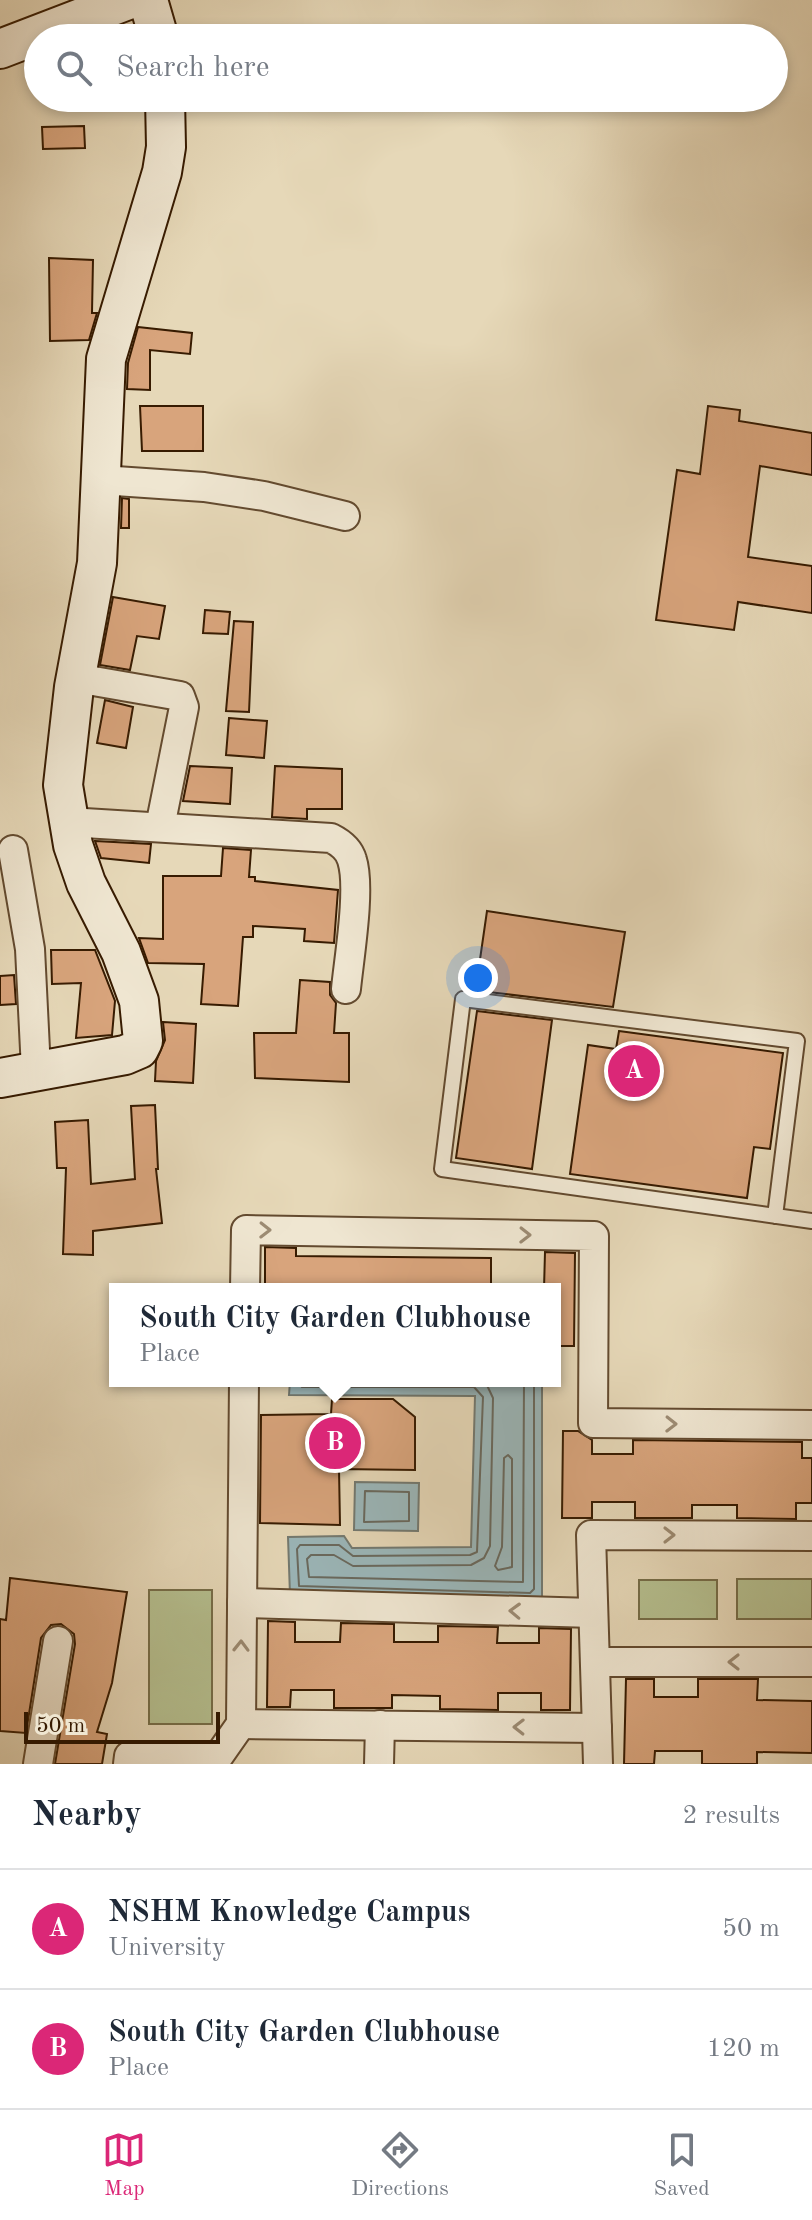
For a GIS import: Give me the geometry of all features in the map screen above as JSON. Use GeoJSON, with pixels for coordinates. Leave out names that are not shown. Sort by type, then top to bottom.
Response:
{"type":"FeatureCollection","features":[{"type":"Feature","properties":{"kind":"street"},"geometry":{"type":"LineString","coordinates":[[148,0],[155,24]]}},
{"type":"Feature","properties":{"kind":"street"},"geometry":{"type":"LineString","coordinates":[[63,24],[116,3]]}},
{"type":"Feature","properties":{"kind":"street"},"geometry":{"type":"LineString","coordinates":[[0,49],[24,39]]}},
{"type":"Feature","properties":{"kind":"street"},"geometry":{"type":"LineString","coordinates":[[0,1078],[125,1055],[139,1049],[143,1041],[139,1001],[131,975],[86,883],[68,822],[63,785],[76,678],[92,600],[106,359],[162,172],[166,147],[165,112]]}},
{"type":"Feature","properties":{"kind":"street"},"geometry":{"type":"LineString","coordinates":[[101,480],[204,487],[264,496],[345,516]]}},
{"type":"Feature","properties":{"kind":"street"},"geometry":{"type":"LineString","coordinates":[[76,678],[180,696],[184,707],[160,827]]}},
{"type":"Feature","properties":{"kind":"street"},"geometry":{"type":"LineString","coordinates":[[68,822],[331,838],[344,845],[353,861],[346,989]]}},
{"type":"Feature","properties":{"kind":"street"},"geometry":{"type":"LineString","coordinates":[[13,850],[30,949],[36,1070]]}},
{"type":"Feature","properties":{"kind":"street"},"geometry":{"type":"LineString","coordinates":[[245,1283],[246,1230],[594,1236],[593,1423],[812,1425]]}},
{"type":"Feature","properties":{"kind":"street"},"geometry":{"type":"LineString","coordinates":[[128,1764],[129,1756],[218,1757],[241,1724],[244,1387]]}},
{"type":"Feature","properties":{"kind":"street"},"geometry":{"type":"LineString","coordinates":[[598,1764],[591,1535],[812,1536]]}},
{"type":"Feature","properties":{"kind":"street"},"geometry":{"type":"LineString","coordinates":[[242,1603],[593,1613]]}},
{"type":"Feature","properties":{"kind":"street"},"geometry":{"type":"LineString","coordinates":[[38,1764],[58,1641]]}},
{"type":"Feature","properties":{"kind":"street"},"geometry":{"type":"LineString","coordinates":[[595,1662],[812,1662]]}},
{"type":"Feature","properties":{"kind":"street"},"geometry":{"type":"LineString","coordinates":[[241,1724],[597,1728]]}},
{"type":"Feature","properties":{"kind":"street"},"geometry":{"type":"LineString","coordinates":[[379,1764],[380,1725]]}},
{"type":"Feature","properties":{"kind":"lane"},"geometry":{"type":"LineString","coordinates":[[775,1216],[797,1041],[463,999],[442,1169],[775,1216],[812,1221]]}},
{"type":"Feature","properties":{"kind":"green space"},"geometry":{"type":"Polygon","coordinates":[[[737,1579],[812,1579],[812,1619],[737,1619],[737,1579]]]}},
{"type":"Feature","properties":{"kind":"green space"},"geometry":{"type":"Polygon","coordinates":[[[639,1580],[717,1580],[717,1619],[639,1619],[639,1580]]]}},
{"type":"Feature","properties":{"kind":"green space"},"geometry":{"type":"Polygon","coordinates":[[[149,1590],[212,1590],[212,1724],[149,1724],[149,1590]]]}},
{"type":"Feature","properties":{"kind":"water"},"geometry":{"type":"Polygon","coordinates":[[[290,1387],[542,1387],[542,1601],[290,1595],[288,1537],[344,1536],[352,1548],[471,1547],[475,1396],[289,1395],[290,1387]]]}},
{"type":"Feature","properties":{"kind":"water"},"geometry":{"type":"Polygon","coordinates":[[[355,1482],[419,1483],[418,1531],[354,1530],[355,1482]]]}},
{"type":"Feature","properties":{"kind":"building"},"geometry":{"type":"Polygon","coordinates":[[[84,126],[85,148],[43,149],[42,127],[84,126]]]}},
{"type":"Feature","properties":{"kind":"building"},"geometry":{"type":"Polygon","coordinates":[[[49,258],[93,260],[92,313],[97,313],[89,340],[50,341],[49,258]]]}},
{"type":"Feature","properties":{"kind":"building"},"geometry":{"type":"Polygon","coordinates":[[[138,327],[192,333],[190,354],[150,350],[150,390],[127,389],[128,363],[138,327]]]}},
{"type":"Feature","properties":{"kind":"building"},"geometry":{"type":"Polygon","coordinates":[[[140,406],[203,406],[203,451],[142,451],[140,406]]]}},
{"type":"Feature","properties":{"kind":"building"},"geometry":{"type":"Polygon","coordinates":[[[708,406],[740,410],[739,421],[812,433],[812,475],[760,466],[748,557],[812,566],[812,613],[738,602],[734,630],[656,620],[677,470],[700,474],[708,406]]]}},
{"type":"Feature","properties":{"kind":"building"},"geometry":{"type":"Polygon","coordinates":[[[122,498],[129,499],[129,528],[121,528],[122,498]]]}},
{"type":"Feature","properties":{"kind":"building"},"geometry":{"type":"Polygon","coordinates":[[[113,597],[165,606],[159,639],[137,636],[130,670],[100,665],[113,597]]]}},
{"type":"Feature","properties":{"kind":"building"},"geometry":{"type":"Polygon","coordinates":[[[205,610],[230,612],[228,634],[203,633],[205,610]]]}},
{"type":"Feature","properties":{"kind":"building"},"geometry":{"type":"Polygon","coordinates":[[[234,621],[253,622],[249,712],[226,711],[234,621]]]}},
{"type":"Feature","properties":{"kind":"building"},"geometry":{"type":"Polygon","coordinates":[[[105,700],[133,707],[126,748],[97,743],[105,700]]]}},
{"type":"Feature","properties":{"kind":"building"},"geometry":{"type":"Polygon","coordinates":[[[229,718],[267,721],[264,758],[226,755],[229,718]]]}},
{"type":"Feature","properties":{"kind":"building"},"geometry":{"type":"Polygon","coordinates":[[[190,766],[232,768],[230,804],[183,801],[190,766]]]}},
{"type":"Feature","properties":{"kind":"building"},"geometry":{"type":"Polygon","coordinates":[[[275,766],[342,769],[342,809],[307,809],[307,819],[272,817],[275,766]]]}},
{"type":"Feature","properties":{"kind":"building"},"geometry":{"type":"Polygon","coordinates":[[[95,841],[151,844],[149,863],[101,858],[95,841]]]}},
{"type":"Feature","properties":{"kind":"building"},"geometry":{"type":"Polygon","coordinates":[[[223,848],[251,850],[249,877],[255,877],[255,881],[338,890],[334,943],[304,941],[305,929],[253,926],[253,937],[243,937],[238,1006],[201,1004],[204,964],[148,963],[139,938],[163,939],[163,876],[221,876],[223,848]]]}},
{"type":"Feature","properties":{"kind":"building"},"geometry":{"type":"Polygon","coordinates":[[[487,911],[625,932],[613,1007],[480,991],[480,987],[476,987],[487,911]]]}},
{"type":"Feature","properties":{"kind":"building"},"geometry":{"type":"Polygon","coordinates":[[[51,950],[95,950],[115,1001],[112,1035],[76,1038],[81,983],[52,984],[51,950]]]}},
{"type":"Feature","properties":{"kind":"building"},"geometry":{"type":"Polygon","coordinates":[[[14,975],[16,1004],[0,1005],[0,976],[14,975]]]}},
{"type":"Feature","properties":{"kind":"building"},"geometry":{"type":"Polygon","coordinates":[[[300,980],[330,982],[330,995],[336,1003],[334,1033],[349,1033],[349,1082],[255,1078],[254,1033],[296,1033],[300,980]]]}},
{"type":"Feature","properties":{"kind":"building"},"geometry":{"type":"Polygon","coordinates":[[[477,1011],[552,1020],[532,1169],[456,1158],[477,1011]]]}},
{"type":"Feature","properties":{"kind":"building"},"geometry":{"type":"Polygon","coordinates":[[[163,1022],[196,1024],[193,1083],[155,1081],[156,1061],[165,1040],[163,1022]]]}},
{"type":"Feature","properties":{"kind":"building"},"geometry":{"type":"Polygon","coordinates":[[[619,1031],[783,1053],[770,1149],[754,1147],[747,1198],[570,1174],[588,1045],[616,1049],[619,1031]]]}},
{"type":"Feature","properties":{"kind":"building"},"geometry":{"type":"Polygon","coordinates":[[[155,1105],[156,1169],[162,1223],[93,1231],[93,1255],[63,1254],[66,1168],[57,1168],[55,1122],[88,1120],[91,1184],[135,1179],[131,1106],[155,1105]]]}},
{"type":"Feature","properties":{"kind":"building"},"geometry":{"type":"Polygon","coordinates":[[[265,1247],[296,1248],[296,1256],[491,1258],[491,1283],[265,1283],[265,1247]]]}},
{"type":"Feature","properties":{"kind":"building"},"geometry":{"type":"Polygon","coordinates":[[[545,1252],[575,1253],[574,1346],[561,1346],[561,1283],[544,1283],[545,1252]]]}},
{"type":"Feature","properties":{"kind":"building"},"geometry":{"type":"Polygon","coordinates":[[[332,1399],[393,1399],[415,1417],[415,1470],[339,1469],[340,1525],[260,1523],[261,1415],[331,1414],[332,1399]]]}},
{"type":"Feature","properties":{"kind":"building"},"geometry":{"type":"Polygon","coordinates":[[[563,1431],[578,1431],[592,1440],[592,1454],[633,1454],[633,1440],[802,1442],[802,1458],[812,1458],[812,1503],[796,1503],[796,1519],[737,1518],[737,1505],[692,1505],[692,1518],[635,1518],[635,1502],[592,1502],[592,1518],[562,1518],[563,1431]]]}},
{"type":"Feature","properties":{"kind":"building"},"geometry":{"type":"Polygon","coordinates":[[[10,1578],[127,1592],[112,1683],[97,1732],[107,1734],[102,1764],[55,1764],[75,1644],[74,1634],[61,1624],[51,1625],[41,1638],[26,1733],[0,1731],[0,1619],[6,1620],[10,1578]]]}},
{"type":"Feature","properties":{"kind":"building"},"geometry":{"type":"Polygon","coordinates":[[[268,1621],[295,1622],[295,1642],[340,1642],[341,1623],[394,1624],[394,1642],[438,1642],[438,1626],[498,1627],[497,1643],[539,1643],[539,1628],[571,1629],[570,1710],[541,1710],[541,1693],[498,1693],[498,1710],[440,1709],[440,1696],[392,1695],[392,1708],[334,1708],[334,1690],[291,1690],[290,1707],[267,1707],[268,1621]]]}},
{"type":"Feature","properties":{"kind":"building"},"geometry":{"type":"Polygon","coordinates":[[[626,1679],[654,1679],[654,1697],[698,1697],[698,1679],[758,1679],[757,1700],[812,1701],[812,1753],[757,1752],[757,1764],[702,1764],[702,1751],[655,1751],[654,1764],[624,1764],[626,1679]]]}},
{"type":"Feature","properties":{"kind":"place","name":"NSHM Knowledge Campus"},"geometry":{"type":"Point","coordinates":[634,1071]}},
{"type":"Feature","properties":{"kind":"place","name":"South City Garden Clubhouse"},"geometry":{"type":"Point","coordinates":[335,1443]}}]}
